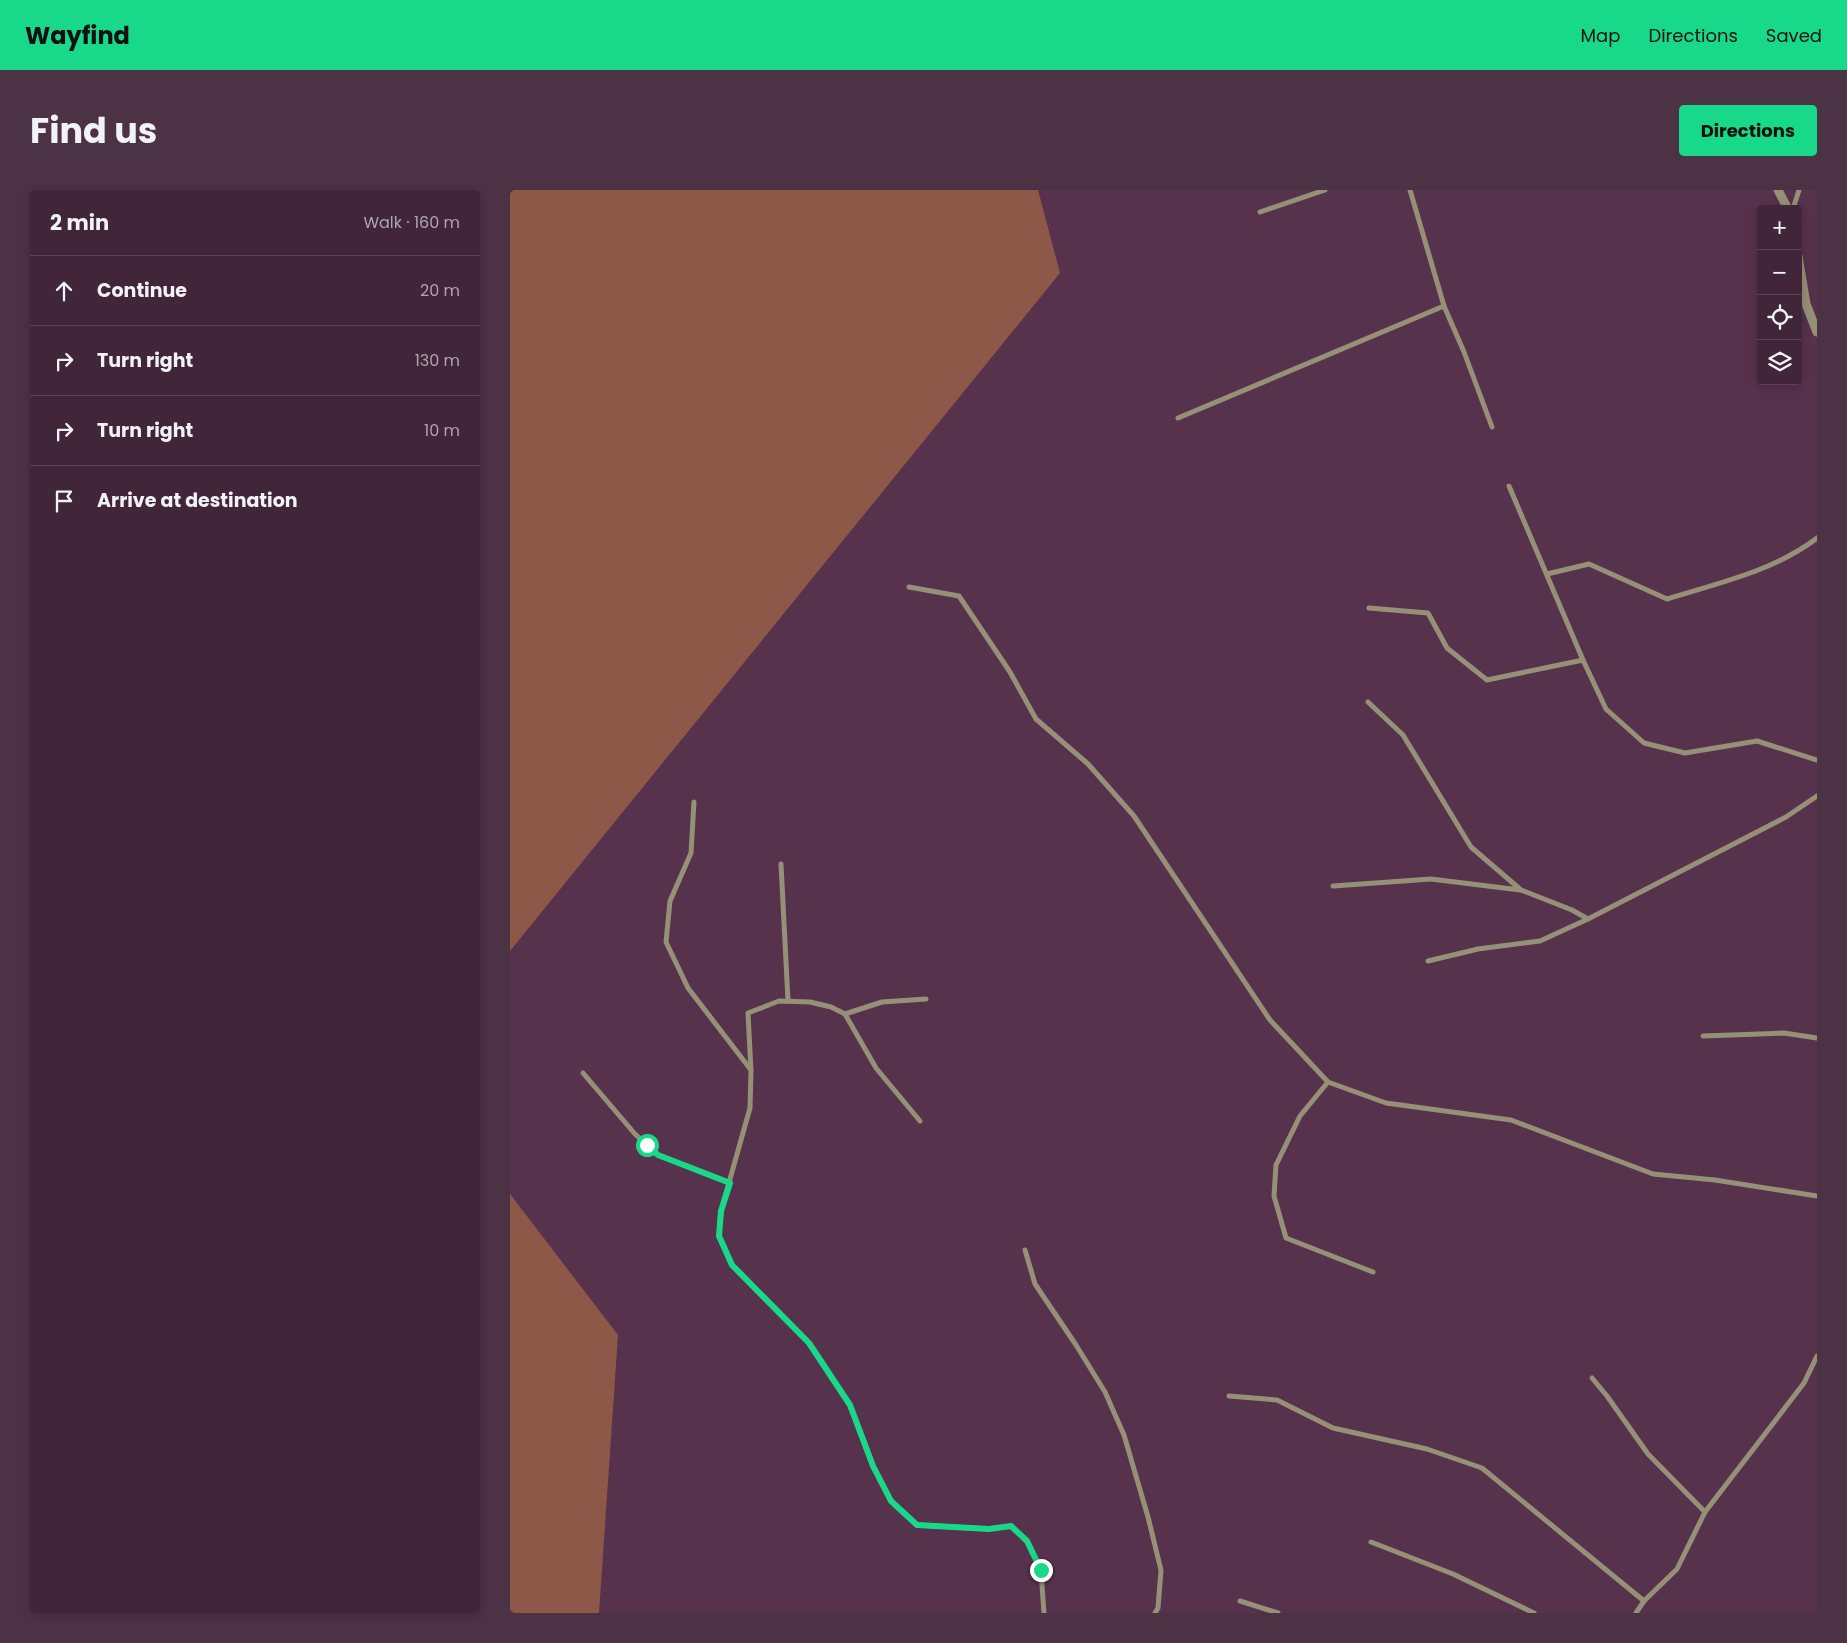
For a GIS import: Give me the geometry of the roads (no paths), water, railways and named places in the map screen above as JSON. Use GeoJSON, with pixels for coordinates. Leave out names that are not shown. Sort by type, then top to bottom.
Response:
{"type":"FeatureCollection","features":[{"type":"Feature","properties":{"kind":"street"},"geometry":{"type":"LineString","coordinates":[[1260,212],[1326,190]]}},
{"type":"Feature","properties":{"kind":"street"},"geometry":{"type":"LineString","coordinates":[[1410,190],[1444,306],[1464,352],[1492,427]]}},
{"type":"Feature","properties":{"kind":"street"},"geometry":{"type":"LineString","coordinates":[[1778,190],[1786,205]]}},
{"type":"Feature","properties":{"kind":"street"},"geometry":{"type":"LineString","coordinates":[[1794,205],[1799,190]]}},
{"type":"Feature","properties":{"kind":"street"},"geometry":{"type":"LineString","coordinates":[[1802,280],[1806,304],[1817,332]]}},
{"type":"Feature","properties":{"kind":"street"},"geometry":{"type":"LineString","coordinates":[[1178,418],[1444,306]]}},
{"type":"Feature","properties":{"kind":"street"},"geometry":{"type":"LineString","coordinates":[[1509,486],[1583,660],[1606,709],[1644,743],[1685,753],[1757,741],[1817,760]]}},
{"type":"Feature","properties":{"kind":"street"},"geometry":{"type":"LineString","coordinates":[[1547,574],[1590,564],[1667,599],[1750,574],[1800,551],[1817,538]]}},
{"type":"Feature","properties":{"kind":"street"},"geometry":{"type":"LineString","coordinates":[[909,587],[960,596],[1010,672],[1036,719],[1088,764],[1134,816],[1270,1020],[1328,1082],[1386,1103],[1511,1120],[1653,1174],[1715,1180],[1817,1196]]}},
{"type":"Feature","properties":{"kind":"street"},"geometry":{"type":"LineString","coordinates":[[1369,608],[1428,612],[1448,648],[1487,680],[1583,660]]}},
{"type":"Feature","properties":{"kind":"street"},"geometry":{"type":"LineString","coordinates":[[1368,702],[1403,735],[1471,847],[1520,890]]}},
{"type":"Feature","properties":{"kind":"street"},"geometry":{"type":"LineString","coordinates":[[1428,961],[1478,948],[1540,941],[1786,818],[1817,796]]}},
{"type":"Feature","properties":{"kind":"street"},"geometry":{"type":"LineString","coordinates":[[694,802],[691,853],[670,901],[666,942],[688,988],[751,1071]]}},
{"type":"Feature","properties":{"kind":"street"},"geometry":{"type":"LineString","coordinates":[[781,864],[788,1001]]}},
{"type":"Feature","properties":{"kind":"street"},"geometry":{"type":"LineString","coordinates":[[1333,886],[1431,878],[1520,890],[1588,918]]}},
{"type":"Feature","properties":{"kind":"street"},"geometry":{"type":"LineString","coordinates":[[846,1014],[882,1002],[926,999]]}},
{"type":"Feature","properties":{"kind":"street"},"geometry":{"type":"LineString","coordinates":[[920,1121],[876,1068],[846,1014],[831,1007],[810,1002],[788,1001],[779,1001],[748,1012],[751,1071],[750,1108],[721,1211],[719,1236],[732,1265],[809,1343],[850,1405],[873,1466],[891,1501],[917,1525],[989,1529],[1011,1526],[1027,1541],[1041,1570],[1044,1613]]}},
{"type":"Feature","properties":{"kind":"street"},"geometry":{"type":"LineString","coordinates":[[1704,1036],[1784,1033],[1817,1038]]}},
{"type":"Feature","properties":{"kind":"street"},"geometry":{"type":"LineString","coordinates":[[583,1073],[635,1134],[658,1155],[730,1183]]}},
{"type":"Feature","properties":{"kind":"street"},"geometry":{"type":"LineString","coordinates":[[1328,1082],[1300,1116],[1276,1165],[1274,1196],[1286,1238],[1373,1272]]}},
{"type":"Feature","properties":{"kind":"street"},"geometry":{"type":"LineString","coordinates":[[1025,1250],[1035,1284],[1105,1392],[1124,1435],[1161,1570],[1158,1608],[1155,1613]]}},
{"type":"Feature","properties":{"kind":"street"},"geometry":{"type":"LineString","coordinates":[[1636,1613],[1644,1601],[1677,1569],[1705,1512],[1804,1383],[1817,1356]]}},
{"type":"Feature","properties":{"kind":"street"},"geometry":{"type":"LineString","coordinates":[[1592,1378],[1648,1454],[1705,1512]]}},
{"type":"Feature","properties":{"kind":"street"},"geometry":{"type":"LineString","coordinates":[[1229,1396],[1277,1400],[1333,1428],[1427,1449],[1482,1468],[1644,1601]]}},
{"type":"Feature","properties":{"kind":"street"},"geometry":{"type":"LineString","coordinates":[[1371,1542],[1453,1574],[1534,1613]]}},
{"type":"Feature","properties":{"kind":"street"},"geometry":{"type":"LineString","coordinates":[[1240,1601],[1278,1613]]}}]}
